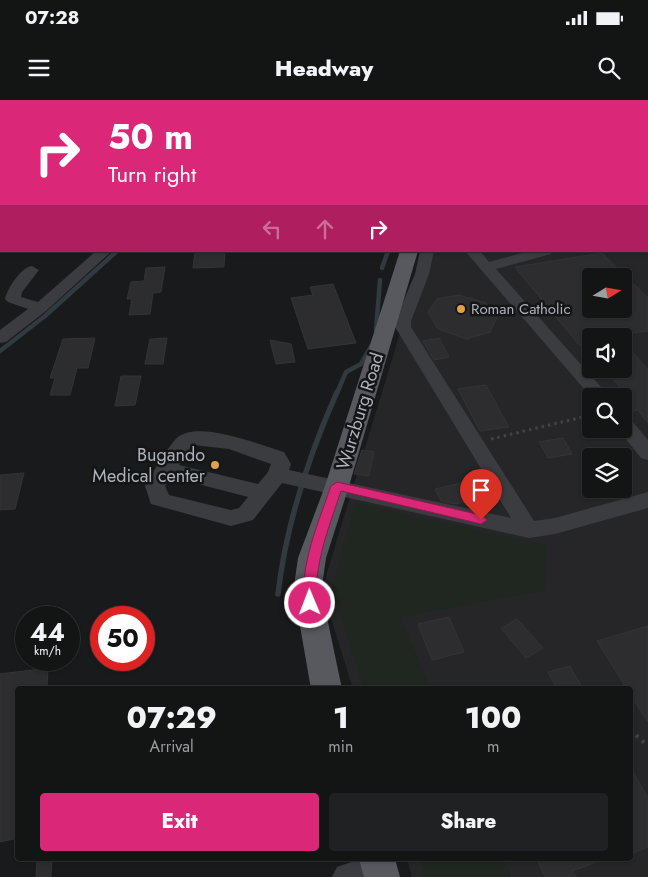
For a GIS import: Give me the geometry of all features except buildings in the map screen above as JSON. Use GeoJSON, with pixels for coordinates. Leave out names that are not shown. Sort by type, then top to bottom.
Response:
{"type":"FeatureCollection","features":[{"type":"Feature","properties":{"kind":"main road","name":"Wurzburg Road"},"geometry":{"type":"LineString","coordinates":[[327,686],[314,632],[309,579],[319,534],[337,486],[409,252]]}},
{"type":"Feature","properties":{"kind":"street"},"geometry":{"type":"LineString","coordinates":[[0,338],[40,308],[104,252]]}},
{"type":"Feature","properties":{"kind":"street"},"geometry":{"type":"LineString","coordinates":[[427,252],[422,274],[403,321],[403,327],[529,530]]}},
{"type":"Feature","properties":{"kind":"street"},"geometry":{"type":"LineString","coordinates":[[473,252],[593,388]]}},
{"type":"Feature","properties":{"kind":"street"},"geometry":{"type":"LineString","coordinates":[[487,267],[542,252]]}},
{"type":"Feature","properties":{"kind":"street"},"geometry":{"type":"LineString","coordinates":[[32,270],[15,291],[13,300],[40,308]]}},
{"type":"Feature","properties":{"kind":"street"},"geometry":{"type":"LineString","coordinates":[[632,434],[648,453]]}},
{"type":"Feature","properties":{"kind":"street"},"geometry":{"type":"LineString","coordinates":[[202,437],[277,457],[282,464],[277,475],[246,514],[232,518],[158,499],[155,486],[167,469],[187,439],[202,437]]}},
{"type":"Feature","properties":{"kind":"street"},"geometry":{"type":"LineString","coordinates":[[167,469],[263,492]]}},
{"type":"Feature","properties":{"kind":"street"},"geometry":{"type":"LineString","coordinates":[[277,475],[337,486],[529,530],[555,526],[648,500]]}},
{"type":"Feature","properties":{"kind":"path"},"geometry":{"type":"LineString","coordinates":[[474,443],[582,417]]}},
{"type":"Feature","properties":{"kind":"path"},"geometry":{"type":"LineString","coordinates":[[633,733],[648,746]]}},
{"type":"Feature","properties":{"kind":"shaded area"},"geometry":{"type":"Polygon","coordinates":[[[425,252],[648,252],[648,877],[412,877],[408,861],[633,861],[633,686],[352,686],[322,589],[425,252]]]}},
{"type":"Feature","properties":{"kind":"shaded area"},"geometry":{"type":"Polygon","coordinates":[[[355,503],[546,545],[545,590],[400,617],[430,686],[363,686],[332,589],[355,503]]]}},
{"type":"Feature","properties":{"kind":"shaded area"},"geometry":{"type":"Polygon","coordinates":[[[419,861],[504,861],[511,877],[424,877],[419,861]]]}},
{"type":"Feature","properties":{"kind":"waterway"},"geometry":{"type":"LineString","coordinates":[[0,351],[45,316],[116,252]]}},
{"type":"Feature","properties":{"kind":"waterway"},"geometry":{"type":"LineString","coordinates":[[382,268],[388,252]]}},
{"type":"Feature","properties":{"kind":"waterway"},"geometry":{"type":"LineString","coordinates":[[376,330],[380,280]]}},
{"type":"Feature","properties":{"kind":"waterway"},"geometry":{"type":"LineString","coordinates":[[337,393],[346,372],[361,364],[372,345]]}},
{"type":"Feature","properties":{"kind":"waterway"},"geometry":{"type":"LineString","coordinates":[[278,594],[287,542],[300,491],[317,440],[337,392]]}},
{"type":"Feature","properties":{"kind":"place","name":"Roman Catholic"},"geometry":{"type":"Point","coordinates":[461,309]}},
{"type":"Feature","properties":{"kind":"place","name":"Bugando Medical center"},"geometry":{"type":"Point","coordinates":[215,465]}},
{"type":"Feature","properties":{"kind":"route"},"geometry":{"type":"LineString","coordinates":[[310,603],[309,579],[312,558],[337,486],[481,520]]}}]}
